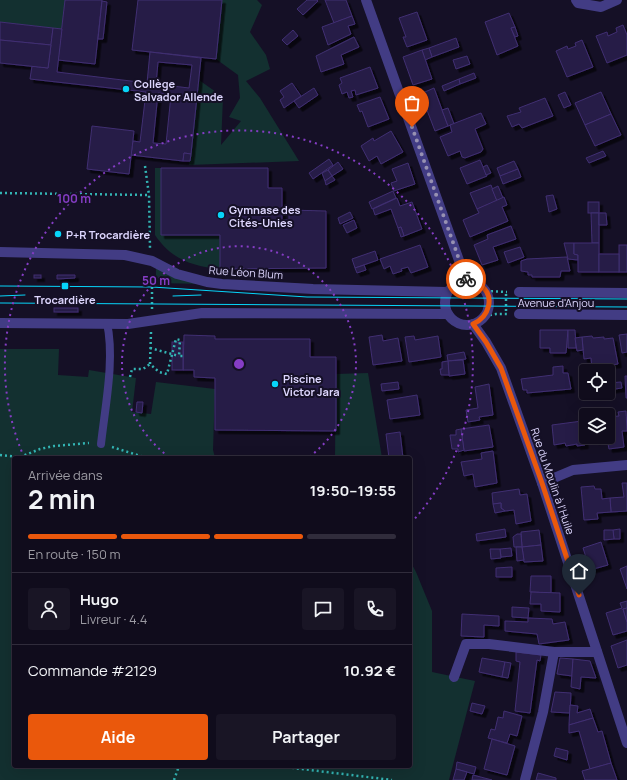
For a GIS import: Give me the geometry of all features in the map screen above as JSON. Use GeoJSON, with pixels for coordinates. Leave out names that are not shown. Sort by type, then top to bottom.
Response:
{"type":"FeatureCollection","features":[{"type":"Feature","properties":{"kind":"street"},"geometry":{"type":"LineString","coordinates":[[366,0],[466,280]]}},
{"type":"Feature","properties":{"kind":"street"},"geometry":{"type":"LineString","coordinates":[[576,0],[578,3],[601,7],[617,0]]}},
{"type":"Feature","properties":{"kind":"street","name":"Rue Léon Blum"},"geometry":{"type":"LineString","coordinates":[[0,252],[125,255],[152,261],[177,274],[207,282],[222,284],[313,289],[447,292]]}},
{"type":"Feature","properties":{"kind":"street"},"geometry":{"type":"LineString","coordinates":[[466,280],[476,282],[486,291],[489,303],[488,309],[485,316],[480,320],[468,325],[460,324],[453,320],[448,314],[445,307],[447,292],[455,284],[466,280]]}},
{"type":"Feature","properties":{"kind":"street","name":"Avenue d'Anjou"},"geometry":{"type":"LineString","coordinates":[[519,292],[627,293]]}},
{"type":"Feature","properties":{"kind":"street"},"geometry":{"type":"LineString","coordinates":[[0,323],[128,324],[202,313],[448,314]]}},
{"type":"Feature","properties":{"kind":"street","name":"Avenue d'Anjou"},"geometry":{"type":"LineString","coordinates":[[519,314],[627,315]]}},
{"type":"Feature","properties":{"kind":"street","name":"Rue du Moulin à l'Huile"},"geometry":{"type":"LineString","coordinates":[[473,324],[486,342],[501,368],[542,483],[627,743]]}},
{"type":"Feature","properties":{"kind":"street"},"geometry":{"type":"LineString","coordinates":[[542,483],[573,470],[627,465]]}},
{"type":"Feature","properties":{"kind":"street"},"geometry":{"type":"LineString","coordinates":[[454,677],[466,644],[489,644],[554,652],[597,652]]}},
{"type":"Feature","properties":{"kind":"street"},"geometry":{"type":"LineString","coordinates":[[525,780],[543,712],[554,652]]}},
{"type":"Feature","properties":{"kind":"lane"},"geometry":{"type":"LineString","coordinates":[[101,444],[110,361],[110,338],[107,323]]}},
{"type":"Feature","properties":{"kind":"path"},"geometry":{"type":"LineString","coordinates":[[145,166],[149,195],[149,236],[152,261],[152,321],[150,348],[150,364],[159,372],[167,374],[172,354],[176,339],[180,340],[181,356],[172,354],[150,348]]}},
{"type":"Feature","properties":{"kind":"path"},"geometry":{"type":"LineString","coordinates":[[0,193],[149,195]]}},
{"type":"Feature","properties":{"kind":"path","name":"Avenue d'Anjou"},"geometry":{"type":"LineString","coordinates":[[486,291],[519,292]]}},
{"type":"Feature","properties":{"kind":"path"},"geometry":{"type":"LineString","coordinates":[[506,292],[506,314]]}},
{"type":"Feature","properties":{"kind":"path","name":"Avenue d'Anjou"},"geometry":{"type":"LineString","coordinates":[[485,316],[496,314],[519,314]]}},
{"type":"Feature","properties":{"kind":"path"},"geometry":{"type":"LineString","coordinates":[[130,377],[132,369],[143,368],[150,364]]}},
{"type":"Feature","properties":{"kind":"path"},"geometry":{"type":"LineString","coordinates":[[22,456],[40,449],[54,446],[85,443],[101,444],[120,448],[142,456]]}},
{"type":"Feature","properties":{"kind":"path"},"geometry":{"type":"LineString","coordinates":[[0,455],[12,456]]}},
{"type":"Feature","properties":{"kind":"path"},"geometry":{"type":"LineString","coordinates":[[174,780],[178,768]]}},
{"type":"Feature","properties":{"kind":"path"},"geometry":{"type":"LineString","coordinates":[[293,768],[392,780]]}},
{"type":"Feature","properties":{"kind":"green space"},"geometry":{"type":"Polygon","coordinates":[[[0,0],[65,0],[62,29],[0,22],[0,0]]]}},
{"type":"Feature","properties":{"kind":"green space"},"geometry":{"type":"Polygon","coordinates":[[[222,0],[257,0],[262,5],[250,32],[266,55],[270,69],[246,81],[260,98],[299,161],[189,165],[199,80],[223,97],[221,145],[241,121],[229,117],[240,98],[238,75],[216,59],[222,0]]]}},
{"type":"Feature","properties":{"kind":"green space"},"geometry":{"type":"Polygon","coordinates":[[[155,168],[161,168],[220,235],[220,269],[200,266],[183,260],[168,250],[155,235],[155,168]]]}},
{"type":"Feature","properties":{"kind":"green space"},"geometry":{"type":"Polygon","coordinates":[[[156,267],[206,284],[156,283],[156,267]]]}},
{"type":"Feature","properties":{"kind":"green space"},"geometry":{"type":"Polygon","coordinates":[[[0,349],[59,349],[58,375],[88,377],[89,370],[136,378],[132,412],[151,414],[156,382],[215,389],[213,450],[214,456],[12,456],[12,768],[412,768],[412,565],[432,611],[432,672],[475,681],[449,780],[0,780],[0,349]]]}},
{"type":"Feature","properties":{"kind":"green space"},"geometry":{"type":"Polygon","coordinates":[[[368,373],[382,456],[335,456],[336,374],[368,373]]]}},
{"type":"Feature","properties":{"kind":"building"},"geometry":{"type":"Polygon","coordinates":[[[65,0],[102,0],[95,64],[58,60],[65,0]]]}},
{"type":"Feature","properties":{"kind":"building"},"geometry":{"type":"Polygon","coordinates":[[[138,0],[222,0],[216,59],[132,50],[138,0]]]}},
{"type":"Feature","properties":{"kind":"building"},"geometry":{"type":"Polygon","coordinates":[[[307,0],[318,1],[303,15],[297,9],[307,0]]]}},
{"type":"Feature","properties":{"kind":"building"},"geometry":{"type":"Polygon","coordinates":[[[325,0],[346,0],[352,16],[334,23],[325,0]]]}},
{"type":"Feature","properties":{"kind":"building"},"geometry":{"type":"Polygon","coordinates":[[[102,1],[107,2],[103,39],[98,39],[102,1]]]}},
{"type":"Feature","properties":{"kind":"building"},"geometry":{"type":"Polygon","coordinates":[[[417,12],[427,40],[407,47],[403,37],[406,37],[399,18],[417,12]]]}},
{"type":"Feature","properties":{"kind":"building"},"geometry":{"type":"Polygon","coordinates":[[[509,13],[515,27],[511,28],[518,46],[497,55],[485,22],[509,13]]]}},
{"type":"Feature","properties":{"kind":"building"},"geometry":{"type":"Polygon","coordinates":[[[352,16],[355,24],[348,26],[351,34],[328,45],[322,27],[352,16]]]}},
{"type":"Feature","properties":{"kind":"building"},"geometry":{"type":"Polygon","coordinates":[[[0,22],[53,28],[51,45],[0,40],[0,22]]]}},
{"type":"Feature","properties":{"kind":"building"},"geometry":{"type":"Polygon","coordinates":[[[623,25],[627,35],[627,55],[607,63],[596,36],[607,32],[608,36],[617,32],[616,28],[623,25]]]}},
{"type":"Feature","properties":{"kind":"building"},"geometry":{"type":"Polygon","coordinates":[[[515,27],[518,36],[515,37],[511,28],[515,27]]]}},
{"type":"Feature","properties":{"kind":"building"},"geometry":{"type":"Polygon","coordinates":[[[53,28],[62,29],[57,72],[147,83],[150,52],[201,58],[191,154],[184,153],[183,161],[131,155],[133,141],[140,142],[146,92],[30,79],[32,66],[48,68],[53,28]],[[158,62],[156,84],[189,88],[192,65],[158,62]],[[158,93],[153,143],[166,144],[171,95],[158,93]]]}},
{"type":"Feature","properties":{"kind":"building"},"geometry":{"type":"Polygon","coordinates":[[[293,30],[298,36],[287,45],[282,40],[293,30]]]}},
{"type":"Feature","properties":{"kind":"building"},"geometry":{"type":"Polygon","coordinates":[[[354,37],[359,47],[341,55],[344,64],[321,72],[316,56],[354,37]]]}},
{"type":"Feature","properties":{"kind":"building"},"geometry":{"type":"Polygon","coordinates":[[[456,38],[459,47],[432,57],[429,48],[456,38]]]}},
{"type":"Feature","properties":{"kind":"building"},"geometry":{"type":"Polygon","coordinates":[[[0,40],[51,45],[48,68],[0,63],[0,40]]]}},
{"type":"Feature","properties":{"kind":"building"},"geometry":{"type":"Polygon","coordinates":[[[582,40],[593,67],[567,77],[556,51],[567,46],[568,49],[576,46],[575,43],[582,40]]]}},
{"type":"Feature","properties":{"kind":"building"},"geometry":{"type":"Polygon","coordinates":[[[429,48],[432,57],[425,60],[422,50],[429,48]]]}},
{"type":"Feature","properties":{"kind":"building"},"geometry":{"type":"Polygon","coordinates":[[[422,50],[432,79],[413,85],[403,57],[422,50]]]}},
{"type":"Feature","properties":{"kind":"building"},"geometry":{"type":"Polygon","coordinates":[[[467,56],[470,64],[456,69],[453,60],[467,56]]]}},
{"type":"Feature","properties":{"kind":"building"},"geometry":{"type":"Polygon","coordinates":[[[370,67],[378,88],[356,95],[355,90],[351,91],[353,97],[349,98],[347,92],[342,94],[339,85],[342,83],[340,78],[370,67]]]}},
{"type":"Feature","properties":{"kind":"building"},"geometry":{"type":"Polygon","coordinates":[[[474,73],[476,78],[460,84],[459,79],[474,73]]]}},
{"type":"Feature","properties":{"kind":"building"},"geometry":{"type":"Polygon","coordinates":[[[459,79],[460,84],[444,91],[442,86],[459,79]]]}},
{"type":"Feature","properties":{"kind":"building"},"geometry":{"type":"Polygon","coordinates":[[[292,83],[301,96],[284,108],[280,100],[284,97],[280,91],[292,83]]]}},
{"type":"Feature","properties":{"kind":"building"},"geometry":{"type":"Polygon","coordinates":[[[314,88],[318,95],[299,108],[294,101],[314,88]]]}},
{"type":"Feature","properties":{"kind":"building"},"geometry":{"type":"Polygon","coordinates":[[[434,88],[448,126],[435,131],[425,105],[415,109],[411,98],[434,88]]]}},
{"type":"Feature","properties":{"kind":"building"},"geometry":{"type":"Polygon","coordinates":[[[565,92],[571,105],[564,108],[558,95],[565,92]]]}},
{"type":"Feature","properties":{"kind":"building"},"geometry":{"type":"Polygon","coordinates":[[[601,92],[611,114],[585,125],[575,103],[601,92]]]}},
{"type":"Feature","properties":{"kind":"building"},"geometry":{"type":"Polygon","coordinates":[[[380,97],[389,119],[368,127],[362,111],[360,112],[357,105],[380,97]]]}},
{"type":"Feature","properties":{"kind":"building"},"geometry":{"type":"Polygon","coordinates":[[[545,98],[553,116],[522,128],[519,124],[512,127],[507,116],[521,112],[519,108],[545,98]]]}},
{"type":"Feature","properties":{"kind":"building"},"geometry":{"type":"Polygon","coordinates":[[[448,108],[454,124],[448,126],[442,110],[448,108]]]}},
{"type":"Feature","properties":{"kind":"building"},"geometry":{"type":"Polygon","coordinates":[[[481,113],[486,124],[475,129],[483,149],[481,152],[465,158],[462,157],[460,151],[448,156],[440,137],[452,132],[450,125],[481,113]]]}},
{"type":"Feature","properties":{"kind":"building"},"geometry":{"type":"Polygon","coordinates":[[[611,114],[621,135],[595,146],[585,125],[611,114]]]}},
{"type":"Feature","properties":{"kind":"building"},"geometry":{"type":"Polygon","coordinates":[[[92,126],[134,131],[129,174],[87,169],[92,126]]]}},
{"type":"Feature","properties":{"kind":"building"},"geometry":{"type":"Polygon","coordinates":[[[391,131],[403,152],[381,164],[377,156],[369,161],[361,146],[373,138],[374,141],[391,131]]]}},
{"type":"Feature","properties":{"kind":"building"},"geometry":{"type":"Polygon","coordinates":[[[603,151],[606,156],[589,163],[586,158],[603,151]]]}},
{"type":"Feature","properties":{"kind":"building"},"geometry":{"type":"Polygon","coordinates":[[[184,153],[191,154],[190,161],[183,161],[184,153]]]}},
{"type":"Feature","properties":{"kind":"building"},"geometry":{"type":"Polygon","coordinates":[[[329,159],[333,165],[313,179],[309,173],[329,159]]]}},
{"type":"Feature","properties":{"kind":"building"},"geometry":{"type":"Polygon","coordinates":[[[480,160],[487,176],[467,184],[460,168],[480,160]]]}},
{"type":"Feature","properties":{"kind":"building"},"geometry":{"type":"Polygon","coordinates":[[[514,161],[518,169],[500,176],[497,168],[514,161]]]}},
{"type":"Feature","properties":{"kind":"building"},"geometry":{"type":"Polygon","coordinates":[[[338,162],[343,169],[332,176],[328,170],[338,162]]]}},
{"type":"Feature","properties":{"kind":"building"},"geometry":{"type":"Polygon","coordinates":[[[408,163],[415,184],[394,191],[391,183],[397,181],[392,169],[408,163]]]}},
{"type":"Feature","properties":{"kind":"building"},"geometry":{"type":"Polygon","coordinates":[[[487,165],[491,173],[486,175],[483,167],[487,165]]]}},
{"type":"Feature","properties":{"kind":"building","name":"Gymnase des Cités-Unies"},"geometry":{"type":"Polygon","coordinates":[[[161,168],[268,168],[268,188],[282,188],[282,220],[289,220],[289,210],[326,211],[326,268],[220,269],[220,235],[161,235],[161,168]]]}},
{"type":"Feature","properties":{"kind":"building"},"geometry":{"type":"Polygon","coordinates":[[[518,169],[521,177],[503,184],[500,176],[518,169]]]}},
{"type":"Feature","properties":{"kind":"building"},"geometry":{"type":"Polygon","coordinates":[[[328,170],[332,176],[325,181],[322,173],[328,170]]]}},
{"type":"Feature","properties":{"kind":"building"},"geometry":{"type":"Polygon","coordinates":[[[332,176],[335,180],[326,185],[325,181],[332,176]]]}},
{"type":"Feature","properties":{"kind":"building"},"geometry":{"type":"Polygon","coordinates":[[[491,185],[497,201],[477,209],[470,193],[491,185]]]}},
{"type":"Feature","properties":{"kind":"building"},"geometry":{"type":"Polygon","coordinates":[[[498,186],[503,198],[497,201],[492,189],[498,186]]]}},
{"type":"Feature","properties":{"kind":"building"},"geometry":{"type":"Polygon","coordinates":[[[393,191],[396,198],[372,209],[369,202],[393,191]]]}},
{"type":"Feature","properties":{"kind":"building"},"geometry":{"type":"Polygon","coordinates":[[[553,195],[557,209],[549,212],[546,196],[553,195]]]}},
{"type":"Feature","properties":{"kind":"building"},"geometry":{"type":"Polygon","coordinates":[[[504,197],[507,205],[502,207],[508,221],[470,237],[463,220],[479,213],[477,209],[504,197]]]}},
{"type":"Feature","properties":{"kind":"building"},"geometry":{"type":"Polygon","coordinates":[[[397,198],[400,206],[412,202],[422,229],[404,236],[401,227],[398,228],[391,209],[375,215],[373,209],[397,198]]]}},
{"type":"Feature","properties":{"kind":"building"},"geometry":{"type":"Polygon","coordinates":[[[588,202],[599,202],[599,213],[588,213],[588,202]]]}},
{"type":"Feature","properties":{"kind":"building"},"geometry":{"type":"Polygon","coordinates":[[[350,212],[353,218],[340,224],[338,218],[350,212]]]}},
{"type":"Feature","properties":{"kind":"building"},"geometry":{"type":"Polygon","coordinates":[[[591,213],[599,213],[599,243],[592,243],[591,213]]]}},
{"type":"Feature","properties":{"kind":"building"},"geometry":{"type":"Polygon","coordinates":[[[599,213],[606,213],[607,225],[599,225],[599,213]]]}},
{"type":"Feature","properties":{"kind":"building"},"geometry":{"type":"Polygon","coordinates":[[[354,220],[357,228],[347,233],[343,225],[354,220]]]}},
{"type":"Feature","properties":{"kind":"building"},"geometry":{"type":"Polygon","coordinates":[[[511,226],[516,239],[493,247],[498,260],[482,265],[474,245],[488,239],[487,235],[511,226]]]}},
{"type":"Feature","properties":{"kind":"building"},"geometry":{"type":"Polygon","coordinates":[[[401,227],[404,236],[401,237],[398,228],[401,227]]]}},
{"type":"Feature","properties":{"kind":"building"},"geometry":{"type":"Polygon","coordinates":[[[564,243],[574,243],[574,254],[578,255],[578,260],[568,259],[564,243]]]}},
{"type":"Feature","properties":{"kind":"building"},"geometry":{"type":"Polygon","coordinates":[[[574,243],[599,243],[599,272],[578,272],[578,255],[574,254],[574,243]]]}},
{"type":"Feature","properties":{"kind":"building"},"geometry":{"type":"Polygon","coordinates":[[[420,245],[428,267],[411,273],[408,267],[393,274],[390,266],[384,269],[380,259],[420,245]]]}},
{"type":"Feature","properties":{"kind":"building"},"geometry":{"type":"Polygon","coordinates":[[[619,245],[627,245],[627,272],[619,272],[619,245]]]}},
{"type":"Feature","properties":{"kind":"building"},"geometry":{"type":"Polygon","coordinates":[[[520,247],[524,257],[508,263],[504,252],[520,247]]]}},
{"type":"Feature","properties":{"kind":"building"},"geometry":{"type":"Polygon","coordinates":[[[375,251],[378,260],[355,268],[352,259],[375,251]]]}},
{"type":"Feature","properties":{"kind":"building"},"geometry":{"type":"Polygon","coordinates":[[[599,254],[619,254],[619,272],[599,272],[599,254]]]}},
{"type":"Feature","properties":{"kind":"building"},"geometry":{"type":"Polygon","coordinates":[[[567,257],[570,271],[561,271],[560,277],[532,277],[532,275],[528,275],[528,272],[521,271],[521,261],[527,259],[567,257]]]}},
{"type":"Feature","properties":{"kind":"building"},"geometry":{"type":"Polygon","coordinates":[[[364,265],[366,270],[357,273],[355,268],[364,265]]]}},
{"type":"Feature","properties":{"kind":"building"},"geometry":{"type":"Polygon","coordinates":[[[34,275],[41,275],[41,278],[34,278],[34,275]]]}},
{"type":"Feature","properties":{"kind":"building"},"geometry":{"type":"Polygon","coordinates":[[[57,275],[75,275],[75,278],[57,279],[57,275]]]}},
{"type":"Feature","properties":{"kind":"building"},"geometry":{"type":"Polygon","coordinates":[[[54,308],[78,308],[78,312],[54,312],[54,308]]]}},
{"type":"Feature","properties":{"kind":"building"},"geometry":{"type":"Polygon","coordinates":[[[540,330],[568,330],[566,353],[550,353],[550,348],[540,348],[540,330]]]}},
{"type":"Feature","properties":{"kind":"building"},"geometry":{"type":"Polygon","coordinates":[[[568,330],[575,330],[576,348],[568,348],[568,330]]]}},
{"type":"Feature","properties":{"kind":"building"},"geometry":{"type":"Polygon","coordinates":[[[627,334],[627,352],[622,353],[619,335],[627,334]]]}},
{"type":"Feature","properties":{"kind":"building","name":"Piscine Victor Jara"},"geometry":{"type":"Polygon","coordinates":[[[184,335],[215,336],[215,339],[310,339],[310,357],[336,357],[336,431],[215,430],[215,378],[194,377],[194,370],[183,370],[184,335]]]}},
{"type":"Feature","properties":{"kind":"building"},"geometry":{"type":"Polygon","coordinates":[[[382,335],[383,341],[398,338],[402,361],[373,365],[369,337],[382,335]]]}},
{"type":"Feature","properties":{"kind":"building"},"geometry":{"type":"Polygon","coordinates":[[[414,336],[415,340],[438,336],[441,357],[409,362],[405,337],[414,336]]]}},
{"type":"Feature","properties":{"kind":"building"},"geometry":{"type":"Polygon","coordinates":[[[592,336],[593,338],[613,338],[618,364],[592,364],[591,358],[584,359],[582,337],[592,336]]]}},
{"type":"Feature","properties":{"kind":"building"},"geometry":{"type":"Polygon","coordinates":[[[582,337],[583,350],[577,351],[575,338],[582,337]]]}},
{"type":"Feature","properties":{"kind":"building"},"geometry":{"type":"Polygon","coordinates":[[[172,342],[183,342],[183,370],[172,370],[172,342]]]}},
{"type":"Feature","properties":{"kind":"building"},"geometry":{"type":"Polygon","coordinates":[[[464,352],[466,359],[448,361],[447,355],[464,352]]]}},
{"type":"Feature","properties":{"kind":"building"},"geometry":{"type":"Polygon","coordinates":[[[463,360],[465,374],[449,376],[448,361],[463,360]]]}},
{"type":"Feature","properties":{"kind":"building"},"geometry":{"type":"Polygon","coordinates":[[[448,361],[449,375],[441,375],[440,369],[442,369],[442,362],[448,361]]]}},
{"type":"Feature","properties":{"kind":"building"},"geometry":{"type":"Polygon","coordinates":[[[563,366],[563,373],[568,373],[571,389],[527,393],[527,390],[523,390],[521,379],[553,375],[553,367],[563,366]]]}},
{"type":"Feature","properties":{"kind":"building"},"geometry":{"type":"Polygon","coordinates":[[[625,376],[627,376],[627,398],[626,398],[625,376]]]}},
{"type":"Feature","properties":{"kind":"building"},"geometry":{"type":"Polygon","coordinates":[[[398,382],[399,389],[382,391],[381,384],[398,382]]]}},
{"type":"Feature","properties":{"kind":"building"},"geometry":{"type":"Polygon","coordinates":[[[615,382],[621,382],[622,388],[615,389],[615,382]]]}},
{"type":"Feature","properties":{"kind":"building"},"geometry":{"type":"Polygon","coordinates":[[[489,384],[493,415],[479,417],[480,420],[468,422],[466,410],[478,408],[475,387],[489,384]]]}},
{"type":"Feature","properties":{"kind":"building"},"geometry":{"type":"Polygon","coordinates":[[[417,395],[420,415],[390,419],[387,400],[417,395]]]}},
{"type":"Feature","properties":{"kind":"building"},"geometry":{"type":"Polygon","coordinates":[[[137,402],[143,402],[142,413],[136,412],[137,402]]]}},
{"type":"Feature","properties":{"kind":"building"},"geometry":{"type":"Polygon","coordinates":[[[626,411],[627,431],[622,431],[624,447],[609,449],[608,444],[615,444],[615,416],[619,416],[618,412],[626,411]]]}},
{"type":"Feature","properties":{"kind":"building"},"geometry":{"type":"Polygon","coordinates":[[[579,421],[579,444],[585,445],[577,446],[577,444],[566,446],[565,443],[554,445],[552,425],[579,421]]]}},
{"type":"Feature","properties":{"kind":"building"},"geometry":{"type":"Polygon","coordinates":[[[489,425],[493,447],[464,451],[461,429],[489,425]]]}},
{"type":"Feature","properties":{"kind":"building"},"geometry":{"type":"Polygon","coordinates":[[[461,429],[464,450],[458,452],[458,449],[452,449],[450,435],[456,435],[456,430],[461,429]]]}},
{"type":"Feature","properties":{"kind":"building"},"geometry":{"type":"Polygon","coordinates":[[[400,432],[403,456],[389,456],[386,434],[400,432]]]}},
{"type":"Feature","properties":{"kind":"building"},"geometry":{"type":"Polygon","coordinates":[[[493,451],[497,483],[475,487],[473,474],[464,476],[461,462],[482,459],[481,453],[493,451]]]}},
{"type":"Feature","properties":{"kind":"building"},"geometry":{"type":"Polygon","coordinates":[[[622,483],[627,483],[627,511],[611,512],[610,498],[624,497],[622,483]]]}},
{"type":"Feature","properties":{"kind":"building"},"geometry":{"type":"Polygon","coordinates":[[[594,486],[595,489],[601,489],[602,499],[610,498],[611,512],[597,513],[598,519],[584,520],[581,487],[594,486]]]}},
{"type":"Feature","properties":{"kind":"building"},"geometry":{"type":"Polygon","coordinates":[[[519,489],[520,495],[527,494],[531,521],[516,524],[514,510],[505,511],[501,508],[501,503],[493,504],[492,493],[519,489]]]}},
{"type":"Feature","properties":{"kind":"building"},"geometry":{"type":"Polygon","coordinates":[[[501,503],[501,508],[505,511],[495,513],[493,504],[501,503]]]}},
{"type":"Feature","properties":{"kind":"building"},"geometry":{"type":"Polygon","coordinates":[[[505,529],[506,537],[477,541],[476,534],[505,529]]]}},
{"type":"Feature","properties":{"kind":"building"},"geometry":{"type":"Polygon","coordinates":[[[620,529],[620,539],[614,539],[613,530],[620,529]]]}},
{"type":"Feature","properties":{"kind":"building"},"geometry":{"type":"Polygon","coordinates":[[[539,530],[541,545],[522,547],[521,532],[539,530]]]}},
{"type":"Feature","properties":{"kind":"building"},"geometry":{"type":"Polygon","coordinates":[[[604,530],[613,530],[614,539],[604,540],[604,530]]]}},
{"type":"Feature","properties":{"kind":"building"},"geometry":{"type":"Polygon","coordinates":[[[517,534],[521,534],[522,547],[514,547],[513,537],[517,534]]]}},
{"type":"Feature","properties":{"kind":"building"},"geometry":{"type":"Polygon","coordinates":[[[601,542],[608,565],[590,570],[583,548],[601,542]]]}},
{"type":"Feature","properties":{"kind":"building"},"geometry":{"type":"Polygon","coordinates":[[[541,545],[543,561],[524,562],[522,547],[541,545]]]}},
{"type":"Feature","properties":{"kind":"building"},"geometry":{"type":"Polygon","coordinates":[[[516,547],[522,547],[524,560],[517,561],[516,547]]]}},
{"type":"Feature","properties":{"kind":"building"},"geometry":{"type":"Polygon","coordinates":[[[511,548],[512,556],[501,557],[500,549],[511,548]]]}},
{"type":"Feature","properties":{"kind":"building"},"geometry":{"type":"Polygon","coordinates":[[[490,549],[500,549],[501,558],[491,559],[490,549]]]}},
{"type":"Feature","properties":{"kind":"building"},"geometry":{"type":"Polygon","coordinates":[[[627,566],[627,589],[620,569],[627,566]]]}},
{"type":"Feature","properties":{"kind":"building"},"geometry":{"type":"Polygon","coordinates":[[[512,567],[512,577],[496,577],[496,568],[512,567]]]}},
{"type":"Feature","properties":{"kind":"building"},"geometry":{"type":"Polygon","coordinates":[[[531,576],[551,576],[551,593],[530,592],[531,576]]]}},
{"type":"Feature","properties":{"kind":"building"},"geometry":{"type":"Polygon","coordinates":[[[531,592],[560,593],[560,612],[541,611],[541,604],[530,604],[531,592]]]}},
{"type":"Feature","properties":{"kind":"building"},"geometry":{"type":"Polygon","coordinates":[[[627,601],[627,608],[623,609],[627,622],[627,631],[613,635],[606,613],[622,608],[620,603],[627,601]]]}},
{"type":"Feature","properties":{"kind":"building"},"geometry":{"type":"Polygon","coordinates":[[[512,607],[529,608],[528,618],[512,617],[512,607]]]}},
{"type":"Feature","properties":{"kind":"building"},"geometry":{"type":"Polygon","coordinates":[[[627,608],[627,622],[623,609],[627,608]]]}},
{"type":"Feature","properties":{"kind":"building"},"geometry":{"type":"Polygon","coordinates":[[[462,614],[499,616],[499,626],[484,625],[484,637],[461,636],[462,614]]]}},
{"type":"Feature","properties":{"kind":"building"},"geometry":{"type":"Polygon","coordinates":[[[528,618],[552,619],[553,624],[565,622],[569,640],[539,644],[537,634],[505,631],[505,621],[528,622],[528,618]]]}},
{"type":"Feature","properties":{"kind":"building"},"geometry":{"type":"Polygon","coordinates":[[[627,640],[627,665],[618,668],[611,646],[627,640]]]}},
{"type":"Feature","properties":{"kind":"building"},"geometry":{"type":"Polygon","coordinates":[[[516,652],[541,655],[540,661],[537,660],[530,713],[515,711],[520,662],[516,661],[516,652]]]}},
{"type":"Feature","properties":{"kind":"building"},"geometry":{"type":"Polygon","coordinates":[[[482,658],[505,662],[502,677],[479,672],[482,658]]]}},
{"type":"Feature","properties":{"kind":"building"},"geometry":{"type":"Polygon","coordinates":[[[560,658],[573,659],[572,676],[557,674],[560,658]]]}},
{"type":"Feature","properties":{"kind":"building"},"geometry":{"type":"Polygon","coordinates":[[[573,659],[590,661],[596,678],[581,677],[580,689],[571,687],[573,659]]]}},
{"type":"Feature","properties":{"kind":"building"},"geometry":{"type":"Polygon","coordinates":[[[505,662],[511,663],[508,678],[502,677],[505,662]]]}},
{"type":"Feature","properties":{"kind":"building"},"geometry":{"type":"Polygon","coordinates":[[[555,692],[571,693],[570,713],[551,712],[555,692]]]}},
{"type":"Feature","properties":{"kind":"building"},"geometry":{"type":"Polygon","coordinates":[[[472,703],[485,706],[482,714],[470,711],[472,703]]]}},
{"type":"Feature","properties":{"kind":"building"},"geometry":{"type":"Polygon","coordinates":[[[570,705],[578,706],[577,713],[590,709],[593,718],[569,725],[570,705]]]}},
{"type":"Feature","properties":{"kind":"building"},"geometry":{"type":"Polygon","coordinates":[[[504,711],[522,716],[517,736],[510,734],[507,743],[488,738],[491,729],[495,730],[498,717],[503,718],[504,711]]]}},
{"type":"Feature","properties":{"kind":"building"},"geometry":{"type":"Polygon","coordinates":[[[593,718],[598,732],[602,731],[611,763],[590,769],[579,731],[569,733],[569,725],[593,718]]]}},
{"type":"Feature","properties":{"kind":"building"},"geometry":{"type":"Polygon","coordinates":[[[492,739],[515,746],[507,775],[484,769],[492,739]]]}},
{"type":"Feature","properties":{"kind":"building"},"geometry":{"type":"Polygon","coordinates":[[[556,748],[568,751],[567,760],[554,756],[556,748]]]}},
{"type":"Feature","properties":{"kind":"building"},"geometry":{"type":"Polygon","coordinates":[[[457,762],[476,767],[474,774],[456,769],[457,762]]]}},
{"type":"Feature","properties":{"kind":"building"},"geometry":{"type":"Polygon","coordinates":[[[611,763],[617,780],[585,780],[582,771],[611,763]]]}},
{"type":"Feature","properties":{"kind":"building"},"geometry":{"type":"Polygon","coordinates":[[[456,769],[467,772],[464,780],[453,780],[456,769]]]}},
{"type":"Feature","properties":{"kind":"building"},"geometry":{"type":"Polygon","coordinates":[[[538,773],[556,778],[556,780],[536,780],[538,773]]]}},
{"type":"Feature","properties":{"kind":"building"},"geometry":{"type":"Polygon","coordinates":[[[473,775],[492,780],[472,780],[473,775]]]}},
{"type":"Feature","properties":{"kind":"tram line"},"geometry":{"type":"LineString","coordinates":[[0,286],[152,287],[307,297],[627,299]]}},
{"type":"Feature","properties":{"kind":"tram line"},"geometry":{"type":"LineString","coordinates":[[0,296],[25,295]]}},
{"type":"Feature","properties":{"kind":"tram line"},"geometry":{"type":"LineString","coordinates":[[173,296],[201,295]]}},
{"type":"Feature","properties":{"kind":"tram line"},"geometry":{"type":"LineString","coordinates":[[0,303],[627,307]]}},
{"type":"Feature","properties":{"kind":"way so far"},"geometry":{"type":"LineString","coordinates":[[412,127],[466,279]]}},
{"type":"Feature","properties":{"kind":"place","name":"Collège Salvador Allende"},"geometry":{"type":"Point","coordinates":[126,89]}},
{"type":"Feature","properties":{"kind":"place","name":"Gymnase des Cités-Unies"},"geometry":{"type":"Point","coordinates":[221,215]}},
{"type":"Feature","properties":{"kind":"place","name":"P+R Trocardière"},"geometry":{"type":"Point","coordinates":[58,234]}},
{"type":"Feature","properties":{"kind":"place","name":"Trocardière"},"geometry":{"type":"Point","coordinates":[65,286]}},
{"type":"Feature","properties":{"kind":"place","name":"Piscine Victor Jara"},"geometry":{"type":"Point","coordinates":[275,384]}},
{"type":"Feature","properties":{"kind":"route"},"geometry":{"type":"LineString","coordinates":[[466,279],[480,284],[488,295],[488,311],[482,319],[473,324],[486,342],[501,368],[542,483],[579,595]]}}]}
